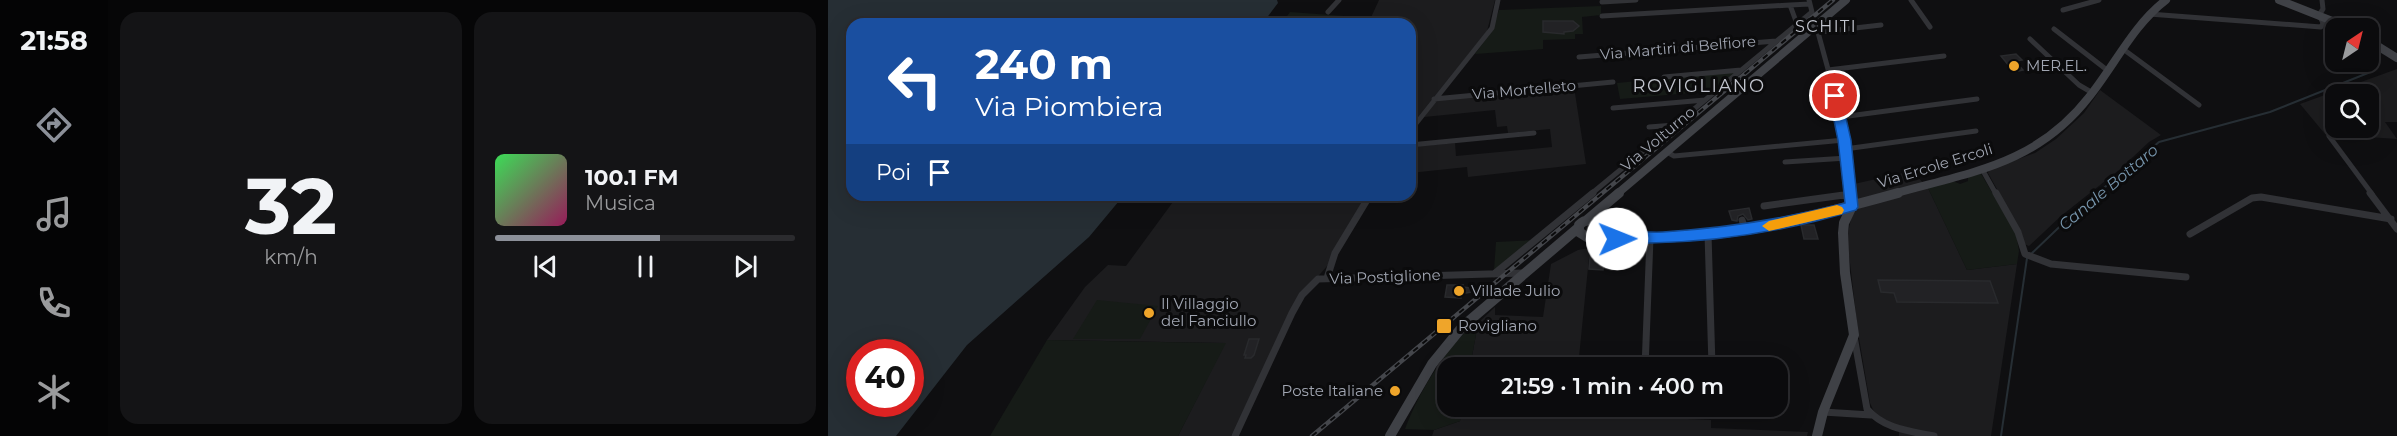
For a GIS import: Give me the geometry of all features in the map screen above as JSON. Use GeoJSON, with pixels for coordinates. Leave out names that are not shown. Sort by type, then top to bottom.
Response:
{"type":"FeatureCollection","features":[{"type":"Feature","properties":{"kind":"street"},"geometry":{"type":"LineString","coordinates":[[1329,12],[1339,0]]}},
{"type":"Feature","properties":{"kind":"street","name":"Via Mortelleto"},"geometry":{"type":"LineString","coordinates":[[1416,123],[1492,28],[1498,0]]}},
{"type":"Feature","properties":{"kind":"street"},"geometry":{"type":"LineString","coordinates":[[1602,2],[1636,0]]}},
{"type":"Feature","properties":{"kind":"street"},"geometry":{"type":"LineString","coordinates":[[1580,232],[1581,223],[1818,28],[1846,0]]}},
{"type":"Feature","properties":{"kind":"street"},"geometry":{"type":"LineString","coordinates":[[1911,0],[1930,27]]}},
{"type":"Feature","properties":{"kind":"street"},"geometry":{"type":"LineString","coordinates":[[2063,10],[2099,0]]}},
{"type":"Feature","properties":{"kind":"street","name":"Via Ercole Ercoli"},"geometry":{"type":"LineString","coordinates":[[1523,273],[1565,238],[1580,232],[1593,236],[1650,238],[1708,234],[1743,224],[1802,219],[1852,207],[1982,169],[2036,146],[2072,119],[2150,14],[2166,0]]}},
{"type":"Feature","properties":{"kind":"street"},"geometry":{"type":"LineString","coordinates":[[2279,0],[2326,18]]}},
{"type":"Feature","properties":{"kind":"street"},"geometry":{"type":"LineString","coordinates":[[2319,15],[2323,9],[2322,0]]}},
{"type":"Feature","properties":{"kind":"street"},"geometry":{"type":"LineString","coordinates":[[1602,16],[1809,2]]}},
{"type":"Feature","properties":{"kind":"street","name":"Via Volturno"},"geometry":{"type":"LineString","coordinates":[[1494,274],[1812,12],[1809,2]]}},
{"type":"Feature","properties":{"kind":"street"},"geometry":{"type":"LineString","coordinates":[[1790,5],[1797,24]]}},
{"type":"Feature","properties":{"kind":"street"},"geometry":{"type":"LineString","coordinates":[[2150,14],[2307,27],[2320,27],[2323,23],[2319,15]]}},
{"type":"Feature","properties":{"kind":"street"},"geometry":{"type":"LineString","coordinates":[[1818,28],[1881,25]]}},
{"type":"Feature","properties":{"kind":"street"},"geometry":{"type":"LineString","coordinates":[[1818,28],[1841,117],[1847,158],[1852,207],[1844,223],[1845,273],[1868,409],[1871,415],[1886,425],[1934,436]]}},
{"type":"Feature","properties":{"kind":"street"},"geometry":{"type":"LineString","coordinates":[[2054,29],[2107,70]]}},
{"type":"Feature","properties":{"kind":"street"},"geometry":{"type":"LineString","coordinates":[[2030,39],[2079,85],[2091,92]]}},
{"type":"Feature","properties":{"kind":"street","name":"Via Martiri di Belfiore"},"geometry":{"type":"LineString","coordinates":[[1579,57],[1777,40]]}},
{"type":"Feature","properties":{"kind":"street"},"geometry":{"type":"LineString","coordinates":[[2379,46],[2397,56]]}},
{"type":"Feature","properties":{"kind":"street"},"geometry":{"type":"LineString","coordinates":[[2123,49],[2199,105]]}},
{"type":"Feature","properties":{"kind":"street"},"geometry":{"type":"LineString","coordinates":[[1828,70],[1944,56]]}},
{"type":"Feature","properties":{"kind":"street"},"geometry":{"type":"LineString","coordinates":[[1664,77],[1741,70]]}},
{"type":"Feature","properties":{"kind":"street","name":"Via Mortelleto"},"geometry":{"type":"LineString","coordinates":[[1434,99],[1613,82]]}},
{"type":"Feature","properties":{"kind":"street"},"geometry":{"type":"LineString","coordinates":[[1841,117],[1977,99]]}},
{"type":"Feature","properties":{"kind":"street"},"geometry":{"type":"LineString","coordinates":[[1613,108],[1705,100]]}},
{"type":"Feature","properties":{"kind":"street"},"geometry":{"type":"LineString","coordinates":[[1649,127],[1676,125]]}},
{"type":"Feature","properties":{"kind":"street"},"geometry":{"type":"LineString","coordinates":[[1845,149],[1976,131]]}},
{"type":"Feature","properties":{"kind":"street"},"geometry":{"type":"LineString","coordinates":[[1416,144],[1534,133]]}},
{"type":"Feature","properties":{"kind":"street"},"geometry":{"type":"LineString","coordinates":[[2330,138],[2397,229]]}},
{"type":"Feature","properties":{"kind":"street"},"geometry":{"type":"LineString","coordinates":[[1667,152],[1674,156],[1844,140]]}},
{"type":"Feature","properties":{"kind":"street"},"geometry":{"type":"LineString","coordinates":[[1785,162],[1847,158]]}},
{"type":"Feature","properties":{"kind":"street"},"geometry":{"type":"LineString","coordinates":[[1982,169],[2018,232],[2025,254],[2051,264],[2186,277]]}},
{"type":"Feature","properties":{"kind":"street"},"geometry":{"type":"LineString","coordinates":[[1764,206],[1851,194]]}},
{"type":"Feature","properties":{"kind":"street"},"geometry":{"type":"LineString","coordinates":[[2190,234],[2252,198],[2261,197],[2391,219]]}},
{"type":"Feature","properties":{"kind":"street"},"geometry":{"type":"LineString","coordinates":[[1327,278],[1335,253],[1366,201]]}},
{"type":"Feature","properties":{"kind":"street"},"geometry":{"type":"LineString","coordinates":[[1593,236],[1597,234],[1599,225],[1597,212]]}},
{"type":"Feature","properties":{"kind":"street"},"geometry":{"type":"LineString","coordinates":[[1587,220],[1599,225],[1611,237]]}},
{"type":"Feature","properties":{"kind":"street"},"geometry":{"type":"LineString","coordinates":[[1708,234],[1712,357]]}},
{"type":"Feature","properties":{"kind":"street"},"geometry":{"type":"LineString","coordinates":[[1645,357],[1650,238]]}},
{"type":"Feature","properties":{"kind":"street"},"geometry":{"type":"LineString","coordinates":[[1390,436],[1432,364],[1485,305],[1523,273]]}},
{"type":"Feature","properties":{"kind":"street","name":"Via Postiglione"},"geometry":{"type":"LineString","coordinates":[[1235,436],[1298,302],[1314,281],[1327,278],[1523,273]]}},
{"type":"Feature","properties":{"kind":"street"},"geometry":{"type":"LineString","coordinates":[[1817,436],[1823,412],[1854,335]]}},
{"type":"Feature","properties":{"kind":"street"},"geometry":{"type":"LineString","coordinates":[[1823,412],[1871,415]]}},
{"type":"Feature","properties":{"kind":"shaded area"},"geometry":{"type":"Polygon","coordinates":[[[828,0],[1277,0],[1278,3],[1267,18],[846,18],[846,201],[1119,201],[1089,237],[967,345],[924,400],[924,339],[846,339],[846,417],[911,417],[896,436],[828,436],[828,0]]]}},
{"type":"Feature","properties":{"kind":"shaded area"},"geometry":{"type":"Polygon","coordinates":[[[1379,0],[1495,0],[1487,31],[1416,120],[1416,18],[1371,18],[1379,0]]]}},
{"type":"Feature","properties":{"kind":"shaded area"},"geometry":{"type":"Polygon","coordinates":[[[1601,6],[1601,15],[1582,17],[1583,34],[1575,34],[1575,39],[1543,40],[1543,49],[1475,54],[1492,31],[1499,10],[1601,6]]]}},
{"type":"Feature","properties":{"kind":"shaded area"},"geometry":{"type":"Polygon","coordinates":[[[1290,12],[1371,18],[1286,18],[1290,12]]]}},
{"type":"Feature","properties":{"kind":"shaded area"},"geometry":{"type":"Polygon","coordinates":[[[2397,69],[2397,122],[2385,122],[2397,139],[2379,138],[2379,84],[2355,84],[2397,69]]]}},
{"type":"Feature","properties":{"kind":"shaded area"},"geometry":{"type":"Polygon","coordinates":[[[1737,71],[1714,91],[1620,99],[1617,83],[1737,71]]]}},
{"type":"Feature","properties":{"kind":"shaded area"},"geometry":{"type":"Polygon","coordinates":[[[1574,87],[1586,164],[1468,177],[1467,167],[1416,172],[1416,146],[1455,143],[1456,156],[1552,147],[1550,129],[1508,133],[1507,126],[1497,127],[1495,110],[1424,117],[1437,100],[1574,87]]]}},
{"type":"Feature","properties":{"kind":"shaded area"},"geometry":{"type":"Polygon","coordinates":[[[2100,90],[2161,135],[2149,142],[2119,170],[2061,216],[2029,246],[2024,244],[2022,234],[1988,173],[1989,170],[2035,153],[2056,139],[2084,113],[2100,90]]]}},
{"type":"Feature","properties":{"kind":"shaded area"},"geometry":{"type":"Polygon","coordinates":[[[2325,95],[2325,134],[2300,104],[2325,95]]]}},
{"type":"Feature","properties":{"kind":"shaded area"},"geometry":{"type":"Polygon","coordinates":[[[1912,171],[1928,188],[1967,270],[2017,264],[1991,436],[1899,436],[1899,431],[1876,416],[1870,403],[1858,332],[1847,237],[1855,201],[1854,184],[1912,171]]]}},
{"type":"Feature","properties":{"kind":"shaded area"},"geometry":{"type":"Polygon","coordinates":[[[1980,172],[2016,233],[2019,251],[2017,264],[1967,270],[1928,188],[1953,181],[1960,184],[1968,181],[1968,176],[1980,172]]]}},
{"type":"Feature","properties":{"kind":"shaded area"},"geometry":{"type":"Polygon","coordinates":[[[1174,201],[1364,201],[1328,265],[1299,298],[1231,436],[1178,436],[1225,343],[1047,340],[1085,287],[1108,265],[1126,266],[1174,201]]]}},
{"type":"Feature","properties":{"kind":"shaded area"},"geometry":{"type":"Polygon","coordinates":[[[1534,240],[1494,270],[1496,242],[1534,240]]]}},
{"type":"Feature","properties":{"kind":"shaded area"},"geometry":{"type":"Polygon","coordinates":[[[1590,248],[1579,357],[1472,357],[1478,323],[1495,307],[1495,315],[1543,317],[1551,264],[1578,250],[1590,248]]]}},
{"type":"Feature","properties":{"kind":"shaded area"},"geometry":{"type":"Polygon","coordinates":[[[1097,300],[1158,306],[1140,339],[1073,339],[1097,300]]]}},
{"type":"Feature","properties":{"kind":"shaded area"},"geometry":{"type":"Polygon","coordinates":[[[1479,318],[1472,357],[1444,357],[1445,356],[1479,318]]]}},
{"type":"Feature","properties":{"kind":"shaded area"},"geometry":{"type":"Polygon","coordinates":[[[1047,340],[1226,343],[1178,436],[990,436],[1047,340]]]}},
{"type":"Feature","properties":{"kind":"shaded area"},"geometry":{"type":"Polygon","coordinates":[[[1436,369],[1437,417],[1461,417],[1460,421],[1434,430],[1405,429],[1411,413],[1436,369]]]}},
{"type":"Feature","properties":{"kind":"shaded area"},"geometry":{"type":"Polygon","coordinates":[[[1461,417],[1642,417],[1711,420],[1711,428],[1808,432],[1807,436],[1432,436],[1434,430],[1460,421],[1461,417]]]}},
{"type":"Feature","properties":{"kind":"building"},"geometry":{"type":"Polygon","coordinates":[[[1543,21],[1573,21],[1579,26],[1564,34],[1543,32],[1543,21]]]}},
{"type":"Feature","properties":{"kind":"building","name":"MER.EL."},"geometry":{"type":"Polygon","coordinates":[[[2016,54],[2022,60],[2015,61],[2023,70],[2014,72],[2001,56],[2016,54]]]}},
{"type":"Feature","properties":{"kind":"building"},"geometry":{"type":"Polygon","coordinates":[[[1749,208],[1752,219],[1748,220],[1743,214],[1738,216],[1737,221],[1732,220],[1729,211],[1749,208]]]}},
{"type":"Feature","properties":{"kind":"building"},"geometry":{"type":"Polygon","coordinates":[[[1801,225],[1814,225],[1818,239],[1804,239],[1801,225]]]}},
{"type":"Feature","properties":{"kind":"building"},"geometry":{"type":"Polygon","coordinates":[[[1591,247],[1599,247],[1599,254],[1604,261],[1603,270],[1589,269],[1591,247]]]}},
{"type":"Feature","properties":{"kind":"building"},"geometry":{"type":"Polygon","coordinates":[[[1878,280],[1990,281],[1998,303],[1897,302],[1894,293],[1881,292],[1878,280]]]}},
{"type":"Feature","properties":{"kind":"building","name":"Villade Julio"},"geometry":{"type":"Polygon","coordinates":[[[1447,285],[1463,285],[1462,287],[1471,288],[1472,292],[1461,294],[1461,298],[1445,297],[1447,285]]]}},
{"type":"Feature","properties":{"kind":"building"},"geometry":{"type":"Polygon","coordinates":[[[1249,339],[1259,339],[1254,355],[1251,358],[1245,358],[1246,355],[1244,355],[1249,339]]]}},
{"type":"Feature","properties":{"kind":"waterway","name":"Canale Bottaro"},"geometry":{"type":"LineString","coordinates":[[2031,254],[2075,212],[2159,142],[2270,112],[2368,73]]}},
{"type":"Feature","properties":{"kind":"waterway","name":"Canale Bottaro"},"geometry":{"type":"LineString","coordinates":[[2001,436],[2027,258]]}},
{"type":"Feature","properties":{"kind":"railway"},"geometry":{"type":"LineString","coordinates":[[1312,436],[1833,0]]}},
{"type":"Feature","properties":{"kind":"slow traffic"},"geometry":{"type":"LineString","coordinates":[[1769,226],[1837,210]]}},
{"type":"Feature","properties":{"kind":"place","name":"MER.EL."},"geometry":{"type":"Point","coordinates":[2014,66]}},
{"type":"Feature","properties":{"kind":"place","name":"Villade Julio"},"geometry":{"type":"Point","coordinates":[1459,291]}},
{"type":"Feature","properties":{"kind":"place","name":"Il Villaggio del Fanciullo"},"geometry":{"type":"Point","coordinates":[1149,313]}},
{"type":"Feature","properties":{"kind":"place","name":"Rovigliano"},"geometry":{"type":"Point","coordinates":[1444,326]}},
{"type":"Feature","properties":{"kind":"place","name":"Poste Italiane"},"geometry":{"type":"Point","coordinates":[1395,391]}},
{"type":"Feature","properties":{"kind":"district","name":"SCHITI"},"geometry":{"type":"Point","coordinates":[1826,26]}},
{"type":"Feature","properties":{"kind":"district","name":"ROVIGLIANO"},"geometry":{"type":"Point","coordinates":[1699,86]}},
{"type":"Feature","properties":{"kind":"route"},"geometry":{"type":"LineString","coordinates":[[1617,239],[1662,238],[1731,231],[1777,224],[1852,207],[1841,117],[1835,96]]}}]}
